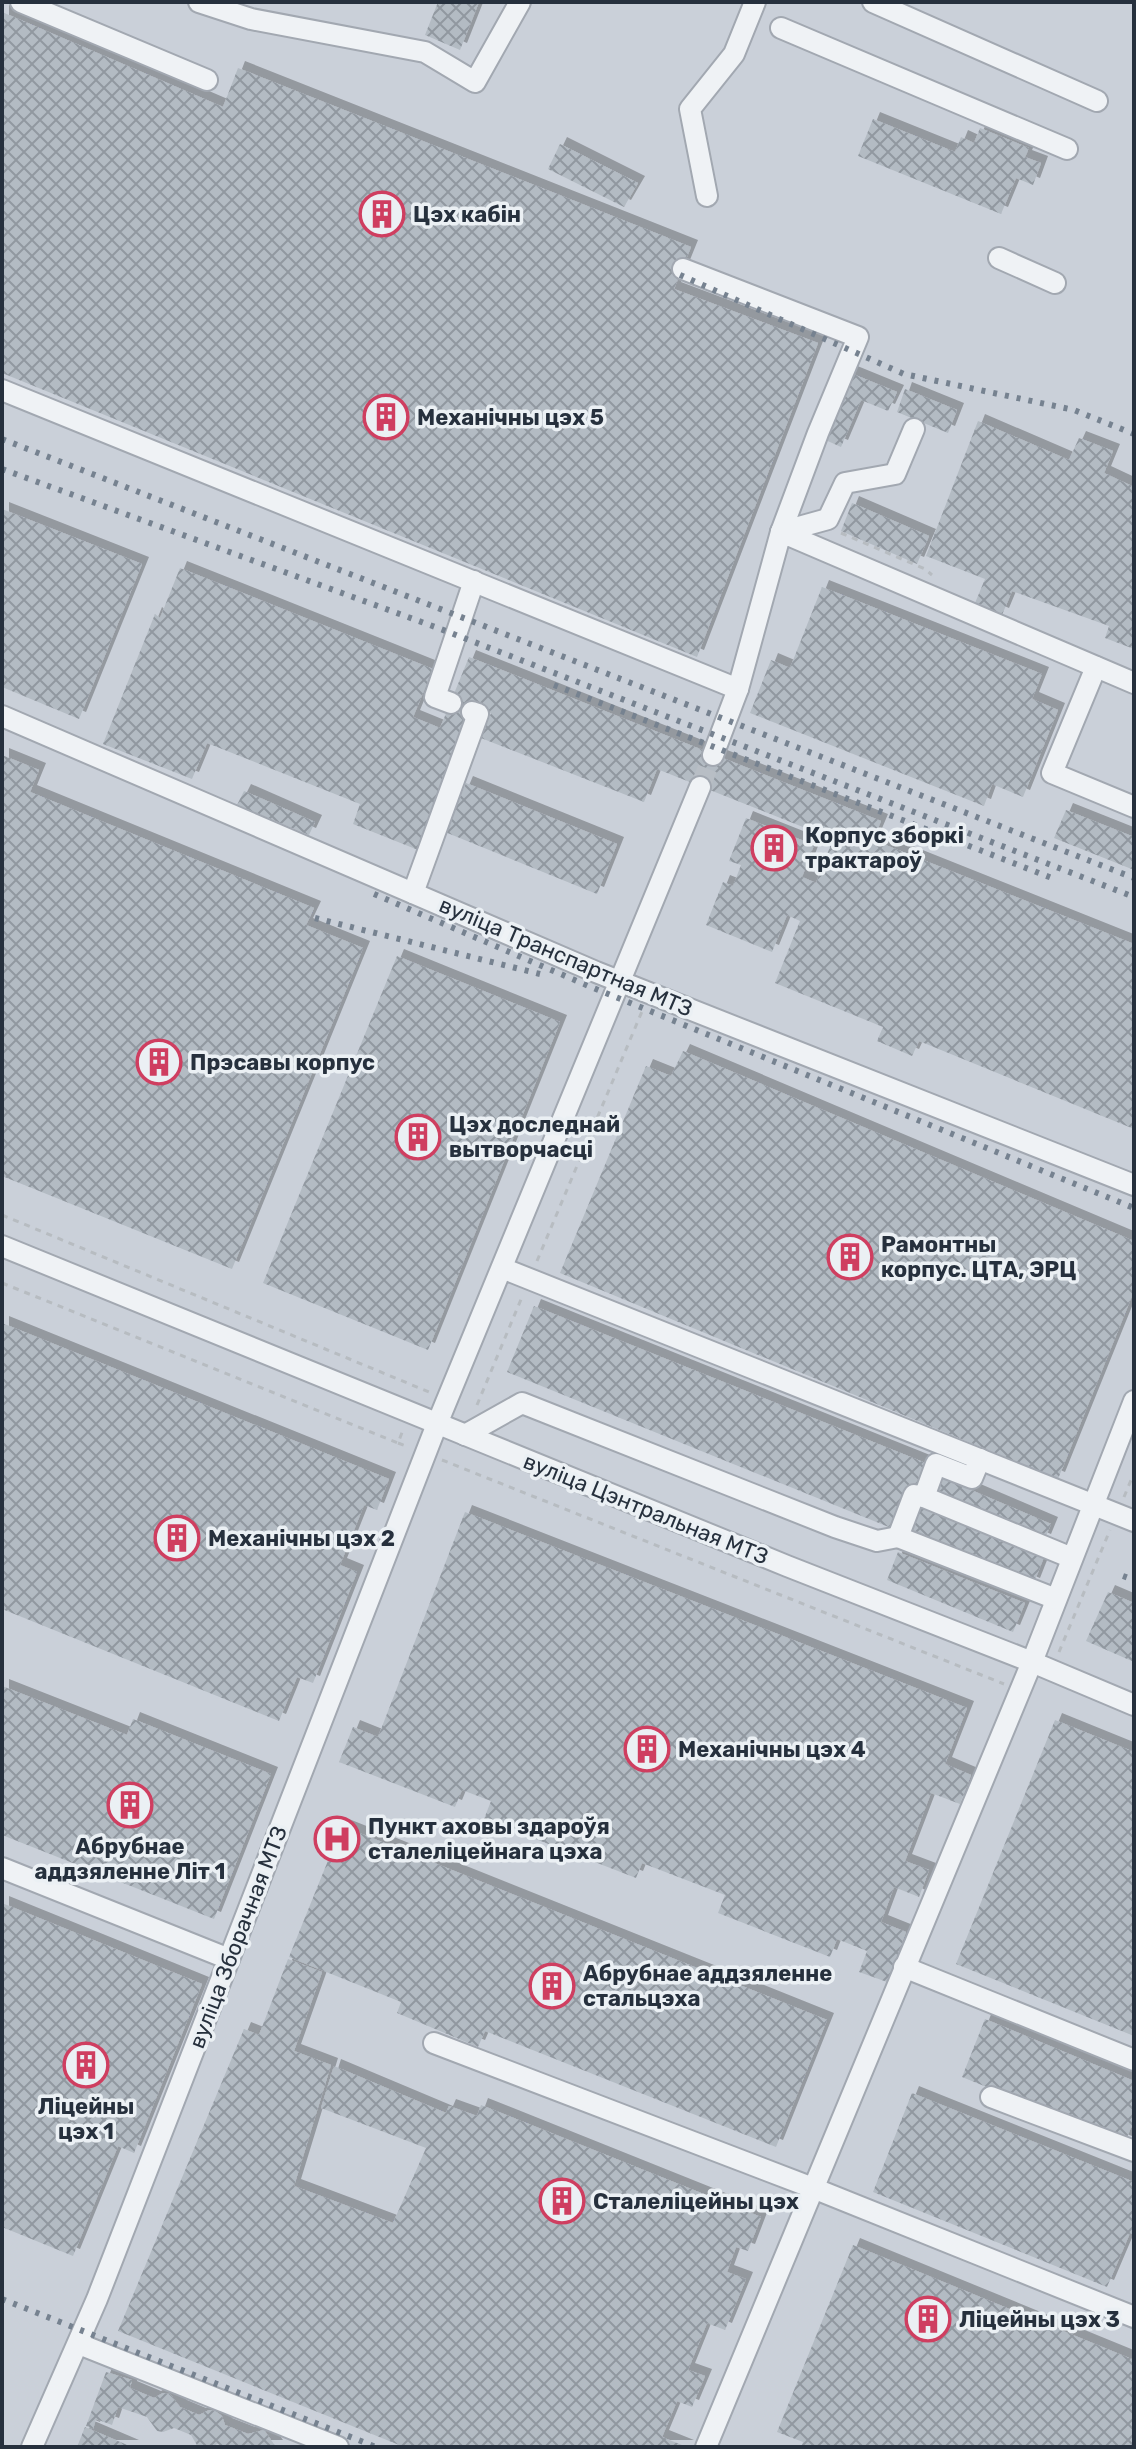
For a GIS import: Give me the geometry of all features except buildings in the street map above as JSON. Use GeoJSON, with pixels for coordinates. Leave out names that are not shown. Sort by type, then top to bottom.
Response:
{"type":"FeatureCollection","features":[{"type":"Feature","properties":{"kind":"lane"},"geometry":{"type":"LineString","coordinates":[[21,2],[207,80]]}},
{"type":"Feature","properties":{"kind":"lane"},"geometry":{"type":"LineString","coordinates":[[199,2],[251,19],[425,52],[475,82],[520,2]]}},
{"type":"Feature","properties":{"kind":"lane"},"geometry":{"type":"LineString","coordinates":[[707,196],[690,109],[734,54],[755,2]]}},
{"type":"Feature","properties":{"kind":"lane"},"geometry":{"type":"LineString","coordinates":[[873,2],[1097,101]]}},
{"type":"Feature","properties":{"kind":"lane"},"geometry":{"type":"LineString","coordinates":[[781,28],[1067,149]]}},
{"type":"Feature","properties":{"kind":"lane"},"geometry":{"type":"LineString","coordinates":[[999,258],[1055,283]]}},
{"type":"Feature","properties":{"kind":"lane"},"geometry":{"type":"LineString","coordinates":[[683,269],[858,337],[781,532],[738,689],[713,755]]}},
{"type":"Feature","properties":{"kind":"lane"},"geometry":{"type":"LineString","coordinates":[[2,390],[738,689]]}},
{"type":"Feature","properties":{"kind":"lane"},"geometry":{"type":"LineString","coordinates":[[781,532],[828,519],[845,483],[895,474],[914,429]]}},
{"type":"Feature","properties":{"kind":"lane"},"geometry":{"type":"LineString","coordinates":[[781,532],[1134,683]]}},
{"type":"Feature","properties":{"kind":"lane"},"geometry":{"type":"LineString","coordinates":[[451,703],[435,697],[474,581]]}},
{"type":"Feature","properties":{"kind":"lane"},"geometry":{"type":"LineString","coordinates":[[1096,667],[1052,773],[1134,807]]}},
{"type":"Feature","properties":{"kind":"lane"},"geometry":{"type":"LineString","coordinates":[[413,893],[478,714],[472,712]]}},
{"type":"Feature","properties":{"kind":"lane","name":"вуліца Транспартная МТЗ"},"geometry":{"type":"LineString","coordinates":[[2,716],[622,982],[1134,1185]]}},
{"type":"Feature","properties":{"kind":"lane","name":"вуліца Зборачная МТЗ"},"geometry":{"type":"LineString","coordinates":[[32,2447],[79,2344],[447,1399],[622,982],[700,787]]}},
{"type":"Feature","properties":{"kind":"lane","name":"вуліца Цэнтральная МТЗ"},"geometry":{"type":"LineString","coordinates":[[2,1246],[1134,1705]]}},
{"type":"Feature","properties":{"kind":"lane"},"geometry":{"type":"LineString","coordinates":[[502,1268],[1134,1521]]}},
{"type":"Feature","properties":{"kind":"lane"},"geometry":{"type":"LineString","coordinates":[[706,2447],[1032,1662],[1134,1401]]}},
{"type":"Feature","properties":{"kind":"lane"},"geometry":{"type":"LineString","coordinates":[[465,1435],[522,1403],[849,1532],[877,1541],[898,1537],[1056,1599]]}},
{"type":"Feature","properties":{"kind":"lane"},"geometry":{"type":"LineString","coordinates":[[924,1497],[936,1464],[972,1478],[980,1459]]}},
{"type":"Feature","properties":{"kind":"lane"},"geometry":{"type":"LineString","coordinates":[[898,1537],[914,1495],[1072,1558]]}},
{"type":"Feature","properties":{"kind":"lane"},"geometry":{"type":"LineString","coordinates":[[2,1868],[229,1959]]}},
{"type":"Feature","properties":{"kind":"lane"},"geometry":{"type":"LineString","coordinates":[[904,1967],[1134,2060]]}},
{"type":"Feature","properties":{"kind":"lane"},"geometry":{"type":"LineString","coordinates":[[434,2043],[813,2188],[1134,2317]]}},
{"type":"Feature","properties":{"kind":"lane"},"geometry":{"type":"LineString","coordinates":[[991,2097],[1134,2151]]}},
{"type":"Feature","properties":{"kind":"lane"},"geometry":{"type":"LineString","coordinates":[[79,2344],[338,2447]]}},
{"type":"Feature","properties":{"kind":"path"},"geometry":{"type":"LineString","coordinates":[[2,1215],[475,1411],[635,1027],[608,1014]]}},
{"type":"Feature","properties":{"kind":"path"},"geometry":{"type":"LineString","coordinates":[[2,1283],[398,1443],[420,1388]]}},
{"type":"Feature","properties":{"kind":"shaded area"},"geometry":{"type":"Polygon","coordinates":[[[2,2],[1134,2],[1134,2447],[2,2447],[2,2]]]}},
{"type":"Feature","properties":{"kind":"tunnel"},"geometry":{"type":"LineString","coordinates":[[700,787],[713,755]]}},
{"type":"Feature","properties":{"kind":"railway"},"geometry":{"type":"LineString","coordinates":[[680,275],[904,374],[1074,410],[1134,434]]}},
{"type":"Feature","properties":{"kind":"railway"},"geometry":{"type":"LineString","coordinates":[[2,439],[1134,878]]}},
{"type":"Feature","properties":{"kind":"railway"},"geometry":{"type":"LineString","coordinates":[[2,469],[438,628],[1134,897]]}},
{"type":"Feature","properties":{"kind":"railway"},"geometry":{"type":"LineString","coordinates":[[554,685],[1057,880]]}},
{"type":"Feature","properties":{"kind":"railway"},"geometry":{"type":"LineString","coordinates":[[374,894],[591,987],[1134,1208]]}},
{"type":"Feature","properties":{"kind":"railway"},"geometry":{"type":"LineString","coordinates":[[315,918],[540,974]]}},
{"type":"Feature","properties":{"kind":"railway"},"geometry":{"type":"LineString","coordinates":[[1123,1576],[1134,1580]]}},
{"type":"Feature","properties":{"kind":"railway"},"geometry":{"type":"LineString","coordinates":[[2,2299],[376,2447]]}},
{"type":"Feature","properties":{"kind":"place","name":"Цэх кабін"},"geometry":{"type":"Point","coordinates":[382,214]}},
{"type":"Feature","properties":{"kind":"place","name":"Механічны цэх 5"},"geometry":{"type":"Point","coordinates":[386,417]}},
{"type":"Feature","properties":{"kind":"place","name":"Корпус зборкі трактароў"},"geometry":{"type":"Point","coordinates":[774,848]}},
{"type":"Feature","properties":{"kind":"place","name":"Прэсавы корпус"},"geometry":{"type":"Point","coordinates":[159,1062]}},
{"type":"Feature","properties":{"kind":"place","name":"Цэх доследнай вытворчасці"},"geometry":{"type":"Point","coordinates":[418,1137]}},
{"type":"Feature","properties":{"kind":"place","name":"Рамонтны корпус. ЦТА, ЭРЦ"},"geometry":{"type":"Point","coordinates":[850,1257]}},
{"type":"Feature","properties":{"kind":"place","name":"Механічны цэх 2"},"geometry":{"type":"Point","coordinates":[177,1538]}},
{"type":"Feature","properties":{"kind":"place","name":"Механічны цэх 4"},"geometry":{"type":"Point","coordinates":[647,1749]}},
{"type":"Feature","properties":{"kind":"place","name":"Абрубнае аддзяленне Літ 1"},"geometry":{"type":"Point","coordinates":[130,1805]}},
{"type":"Feature","properties":{"kind":"place","name":"Пункт аховы здароўя сталеліцейнага цэха"},"geometry":{"type":"Point","coordinates":[337,1839]}},
{"type":"Feature","properties":{"kind":"place","name":"Абрубнае аддзяленне стальцэха"},"geometry":{"type":"Point","coordinates":[552,1986]}},
{"type":"Feature","properties":{"kind":"place","name":"Ліцейны цэх 1"},"geometry":{"type":"Point","coordinates":[86,2065]}},
{"type":"Feature","properties":{"kind":"place","name":"Сталеліцейны цэх"},"geometry":{"type":"Point","coordinates":[562,2201]}},
{"type":"Feature","properties":{"kind":"place","name":"Ліцейны цэх 3"},"geometry":{"type":"Point","coordinates":[928,2319]}}]}
